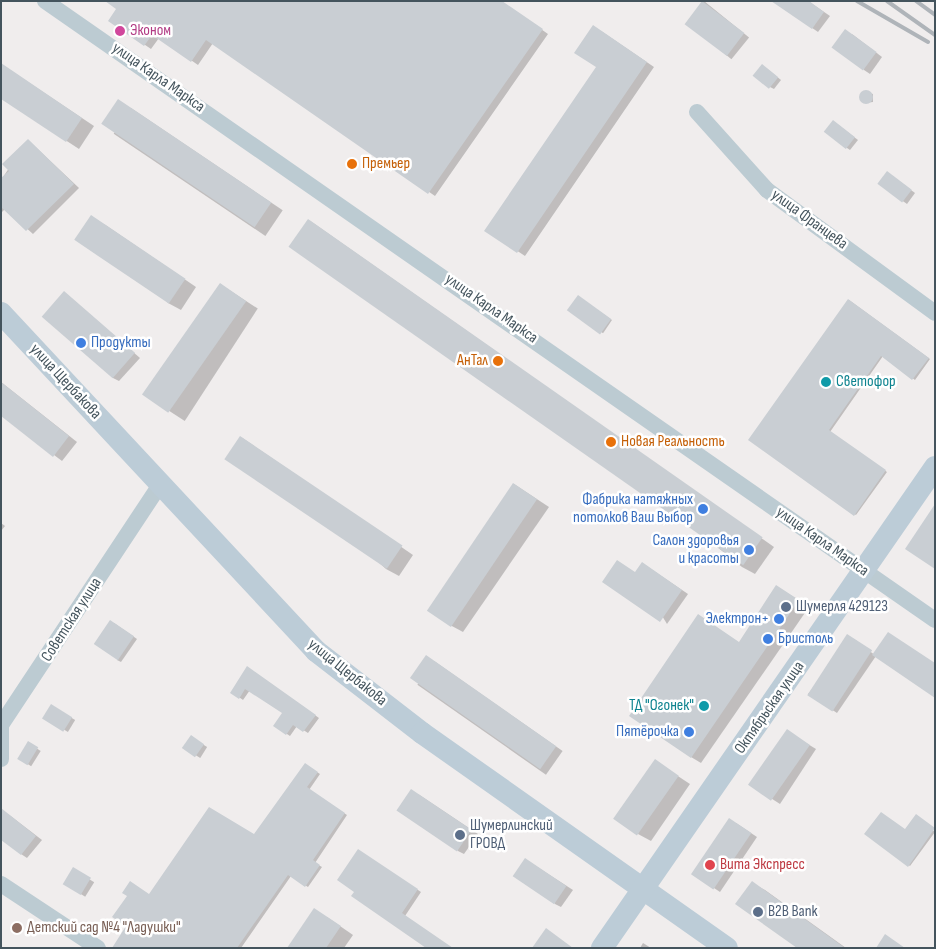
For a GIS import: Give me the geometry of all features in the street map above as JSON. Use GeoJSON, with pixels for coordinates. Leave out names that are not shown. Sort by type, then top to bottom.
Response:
{"type":"FeatureCollection","features":[{"type":"Feature","properties":{"kind":"main road","name":"улица Щербакова"},"geometry":{"type":"LineString","coordinates":[[1,313],[316,651],[422,733],[726,948]]}},
{"type":"Feature","properties":{"kind":"main road","name":"Октябрьская улица"},"geometry":{"type":"LineString","coordinates":[[602,948],[865,572],[935,467]]}},
{"type":"Feature","properties":{"kind":"street","name":"улица Карла Маркса"},"geometry":{"type":"LineString","coordinates":[[44,1],[935,620]]}},
{"type":"Feature","properties":{"kind":"street","name":"улица Францева"},"geometry":{"type":"LineString","coordinates":[[697,112],[767,190],[935,312]]}},
{"type":"Feature","properties":{"kind":"street","name":"Советская улица"},"geometry":{"type":"LineString","coordinates":[[1,759],[1,725],[160,485]]}},
{"type":"Feature","properties":{"kind":"street"},"geometry":{"type":"LineString","coordinates":[[1,884],[98,948]]}},
{"type":"Feature","properties":{"kind":"building"},"geometry":{"type":"Polygon","coordinates":[[[105,1],[502,1],[543,29],[428,194],[206,40],[191,62],[152,35],[144,46],[108,21],[116,9],[105,1]]]}},
{"type":"Feature","properties":{"kind":"building"},"geometry":{"type":"Polygon","coordinates":[[[702,1],[744,33],[727,56],[685,24],[702,1]]]}},
{"type":"Feature","properties":{"kind":"building"},"geometry":{"type":"Polygon","coordinates":[[[771,1],[809,1],[824,12],[812,29],[771,1]]]}},
{"type":"Feature","properties":{"kind":"building"},"geometry":{"type":"Polygon","coordinates":[[[593,25],[647,62],[517,253],[484,231],[596,67],[574,53],[593,25]]]}},
{"type":"Feature","properties":{"kind":"building"},"geometry":{"type":"Polygon","coordinates":[[[845,29],[877,52],[863,71],[831,48],[845,29]]]}},
{"type":"Feature","properties":{"kind":"building"},"geometry":{"type":"Polygon","coordinates":[[[1,63],[82,118],[66,142],[1,99],[1,63]]]}},
{"type":"Feature","properties":{"kind":"building"},"geometry":{"type":"Polygon","coordinates":[[[762,64],[778,77],[769,89],[753,76],[762,64]]]}},
{"type":"Feature","properties":{"kind":"building"},"geometry":{"type":"Polygon","coordinates":[[[863,90],[869,90],[873,97],[869,104],[863,104],[859,100],[859,94],[863,90]]]}},
{"type":"Feature","properties":{"kind":"building"},"geometry":{"type":"Polygon","coordinates":[[[118,99],[271,202],[255,227],[101,124],[118,99]]]}},
{"type":"Feature","properties":{"kind":"building"},"geometry":{"type":"Polygon","coordinates":[[[833,120],[855,137],[846,149],[824,132],[833,120]]]}},
{"type":"Feature","properties":{"kind":"building"},"geometry":{"type":"Polygon","coordinates":[[[28,139],[74,184],[26,231],[1,207],[1,178],[9,171],[2,164],[28,139]]]}},
{"type":"Feature","properties":{"kind":"building"},"geometry":{"type":"Polygon","coordinates":[[[887,171],[912,190],[902,202],[877,184],[887,171]]]}},
{"type":"Feature","properties":{"kind":"building"},"geometry":{"type":"Polygon","coordinates":[[[91,215],[186,279],[169,304],[74,240],[91,215]]]}},
{"type":"Feature","properties":{"kind":"building"},"geometry":{"type":"Polygon","coordinates":[[[308,219],[763,537],[743,565],[288,247],[308,219]]]}},
{"type":"Feature","properties":{"kind":"building"},"geometry":{"type":"Polygon","coordinates":[[[220,283],[246,301],[168,413],[142,394],[220,283]]]}},
{"type":"Feature","properties":{"kind":"building"},"geometry":{"type":"Polygon","coordinates":[[[64,291],[135,353],[113,378],[42,317],[64,291]]]}},
{"type":"Feature","properties":{"kind":"building"},"geometry":{"type":"Polygon","coordinates":[[[578,295],[611,319],[600,334],[567,310],[578,295]]]}},
{"type":"Feature","properties":{"kind":"building","name":"Светофор"},"geometry":{"type":"Polygon","coordinates":[[[848,299],[929,358],[912,380],[881,356],[829,430],[886,470],[854,516],[748,440],[848,299]]]}},
{"type":"Feature","properties":{"kind":"building"},"geometry":{"type":"Polygon","coordinates":[[[1,382],[69,436],[53,457],[1,416],[1,382]]]}},
{"type":"Feature","properties":{"kind":"building"},"geometry":{"type":"Polygon","coordinates":[[[240,436],[402,546],[387,569],[224,459],[240,436]]]}},
{"type":"Feature","properties":{"kind":"building"},"geometry":{"type":"Polygon","coordinates":[[[513,483],[537,499],[451,627],[427,611],[513,483]]]}},
{"type":"Feature","properties":{"kind":"building"},"geometry":{"type":"Polygon","coordinates":[[[935,504],[935,569],[905,549],[935,504]]]}},
{"type":"Feature","properties":{"kind":"building"},"geometry":{"type":"Polygon","coordinates":[[[617,560],[635,572],[642,562],[682,590],[660,622],[602,582],[617,560]]]}},
{"type":"Feature","properties":{"kind":"building"},"geometry":{"type":"Polygon","coordinates":[[[776,585],[799,600],[691,758],[629,716],[698,614],[739,642],[776,585]]]}},
{"type":"Feature","properties":{"kind":"building"},"geometry":{"type":"Polygon","coordinates":[[[110,620],[134,636],[118,660],[94,644],[110,620]]]}},
{"type":"Feature","properties":{"kind":"building"},"geometry":{"type":"Polygon","coordinates":[[[888,632],[935,663],[935,698],[872,655],[888,632]]]}},
{"type":"Feature","properties":{"kind":"building"},"geometry":{"type":"Polygon","coordinates":[[[847,634],[872,650],[832,712],[807,695],[847,634]]]}},
{"type":"Feature","properties":{"kind":"building"},"geometry":{"type":"Polygon","coordinates":[[[426,655],[556,746],[540,769],[410,678],[426,655]]]}},
{"type":"Feature","properties":{"kind":"building"},"geometry":{"type":"Polygon","coordinates":[[[247,666],[316,715],[303,732],[293,725],[286,735],[273,726],[282,713],[245,689],[239,699],[230,693],[247,666]]]}},
{"type":"Feature","properties":{"kind":"building"},"geometry":{"type":"Polygon","coordinates":[[[51,704],[72,717],[63,732],[42,718],[51,704]]]}},
{"type":"Feature","properties":{"kind":"building"},"geometry":{"type":"Polygon","coordinates":[[[787,729],[810,745],[771,801],[748,785],[787,729]]]}},
{"type":"Feature","properties":{"kind":"building"},"geometry":{"type":"Polygon","coordinates":[[[191,735],[204,744],[195,757],[182,748],[191,735]]]}},
{"type":"Feature","properties":{"kind":"building"},"geometry":{"type":"Polygon","coordinates":[[[28,741],[38,747],[27,765],[17,759],[28,741]]]}},
{"type":"Feature","properties":{"kind":"building"},"geometry":{"type":"Polygon","coordinates":[[[655,759],[679,776],[637,835],[613,819],[655,759]]]}},
{"type":"Feature","properties":{"kind":"building"},"geometry":{"type":"Polygon","coordinates":[[[305,763],[318,772],[307,787],[345,813],[313,860],[320,865],[305,887],[288,875],[237,948],[112,948],[126,926],[112,917],[127,896],[122,893],[130,881],[149,894],[209,807],[254,834],[305,763]]]}},
{"type":"Feature","properties":{"kind":"building"},"geometry":{"type":"Polygon","coordinates":[[[411,789],[472,830],[457,851],[396,811],[411,789]]]}},
{"type":"Feature","properties":{"kind":"building"},"geometry":{"type":"Polygon","coordinates":[[[1,808],[36,836],[21,855],[1,840],[1,808]]]}},
{"type":"Feature","properties":{"kind":"building"},"geometry":{"type":"Polygon","coordinates":[[[881,812],[905,829],[916,814],[935,828],[908,867],[864,834],[881,812]]]}},
{"type":"Feature","properties":{"kind":"building"},"geometry":{"type":"Polygon","coordinates":[[[729,818],[751,833],[713,889],[691,874],[729,818]]]}},
{"type":"Feature","properties":{"kind":"building"},"geometry":{"type":"Polygon","coordinates":[[[358,849],[418,889],[402,913],[453,948],[426,948],[351,896],[354,892],[337,880],[358,849]]]}},
{"type":"Feature","properties":{"kind":"building"},"geometry":{"type":"Polygon","coordinates":[[[525,858],[566,886],[554,904],[513,876],[525,858]]]}},
{"type":"Feature","properties":{"kind":"building"},"geometry":{"type":"Polygon","coordinates":[[[73,867],[91,878],[81,895],[63,884],[73,867]]]}},
{"type":"Feature","properties":{"kind":"building"},"geometry":{"type":"Polygon","coordinates":[[[752,881],[845,948],[797,948],[735,904],[752,881]]]}},
{"type":"Feature","properties":{"kind":"building"},"geometry":{"type":"Polygon","coordinates":[[[314,908],[341,926],[326,948],[287,948],[314,908]]]}},
{"type":"Feature","properties":{"kind":"building"},"geometry":{"type":"Polygon","coordinates":[[[546,928],[573,948],[532,948],[546,928]]]}},
{"type":"Feature","properties":{"kind":"building"},"geometry":{"type":"Polygon","coordinates":[[[885,934],[905,948],[876,948],[885,934]]]}},
{"type":"Feature","properties":{"kind":"railway"},"geometry":{"type":"LineString","coordinates":[[857,1],[928,42]]}},
{"type":"Feature","properties":{"kind":"railway"},"geometry":{"type":"LineString","coordinates":[[887,1],[935,35]]}},
{"type":"Feature","properties":{"kind":"railway"},"geometry":{"type":"LineString","coordinates":[[916,1],[935,15]]}},
{"type":"Feature","properties":{"kind":"place","name":"Эконом"},"geometry":{"type":"Point","coordinates":[120,31]}},
{"type":"Feature","properties":{"kind":"place","name":"Премьер"},"geometry":{"type":"Point","coordinates":[352,164]}},
{"type":"Feature","properties":{"kind":"place","name":"Продукты"},"geometry":{"type":"Point","coordinates":[81,343]}},
{"type":"Feature","properties":{"kind":"place","name":"АнТал"},"geometry":{"type":"Point","coordinates":[498,361]}},
{"type":"Feature","properties":{"kind":"place","name":"Светофор"},"geometry":{"type":"Point","coordinates":[826,382]}},
{"type":"Feature","properties":{"kind":"place","name":"Новая Реальность"},"geometry":{"type":"Point","coordinates":[611,442]}},
{"type":"Feature","properties":{"kind":"place","name":"Фабрика натяжных потолков Ваш Выбор"},"geometry":{"type":"Point","coordinates":[703,509]}},
{"type":"Feature","properties":{"kind":"place","name":"Салон здоровья и красоты"},"geometry":{"type":"Point","coordinates":[749,550]}},
{"type":"Feature","properties":{"kind":"place","name":"Шумерля 429123"},"geometry":{"type":"Point","coordinates":[786,607]}},
{"type":"Feature","properties":{"kind":"place","name":"Электрон+"},"geometry":{"type":"Point","coordinates":[779,619]}},
{"type":"Feature","properties":{"kind":"place","name":"Бристоль"},"geometry":{"type":"Point","coordinates":[768,639]}},
{"type":"Feature","properties":{"kind":"place","name":"ТД \"Огонек\""},"geometry":{"type":"Point","coordinates":[704,706]}},
{"type":"Feature","properties":{"kind":"place","name":"Пятёрочка"},"geometry":{"type":"Point","coordinates":[689,732]}},
{"type":"Feature","properties":{"kind":"place","name":"Шумерлинский ГРОВД"},"geometry":{"type":"Point","coordinates":[460,835]}},
{"type":"Feature","properties":{"kind":"place","name":"Вита Экспресс"},"geometry":{"type":"Point","coordinates":[710,865]}},
{"type":"Feature","properties":{"kind":"place","name":"B2B Bank"},"geometry":{"type":"Point","coordinates":[758,912]}},
{"type":"Feature","properties":{"kind":"place","name":"Детский сад №4 \"Ладушки\""},"geometry":{"type":"Point","coordinates":[17,928]}}]}
